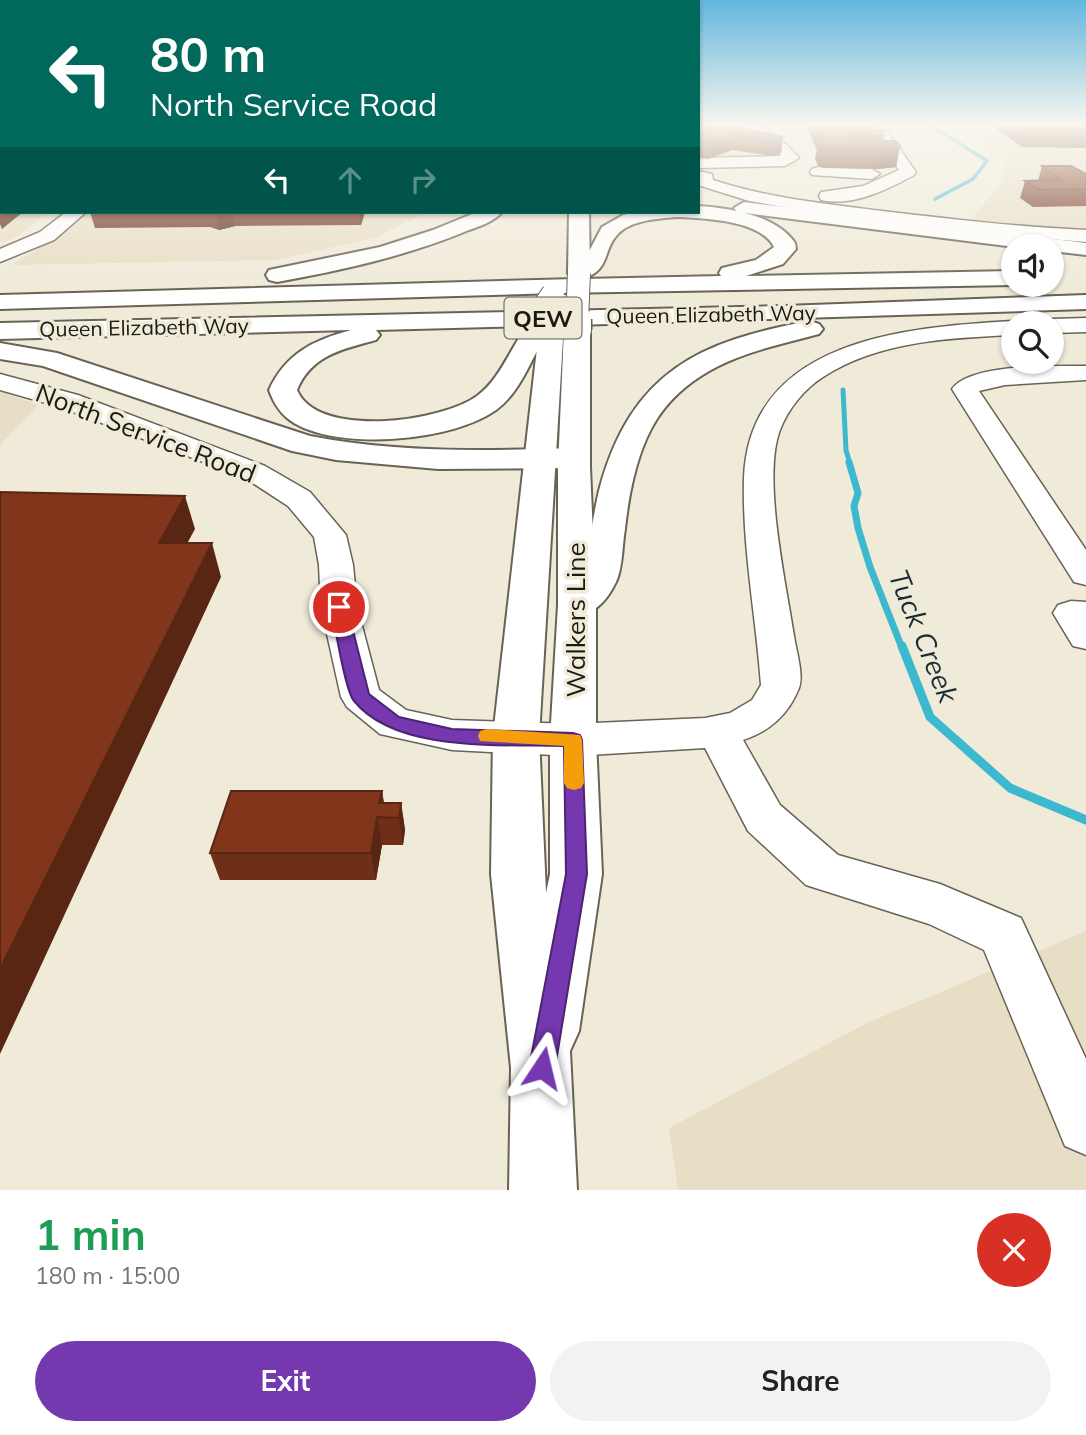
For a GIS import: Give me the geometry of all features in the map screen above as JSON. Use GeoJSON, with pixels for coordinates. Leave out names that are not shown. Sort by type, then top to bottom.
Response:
{"type":"FeatureCollection","features":[{"type":"Feature","properties":{"kind":"main road"},"geometry":{"type":"LineString","coordinates":[[700,204],[1086,249]]}},
{"type":"Feature","properties":{"kind":"main road"},"geometry":{"type":"LineString","coordinates":[[0,289],[188,283],[275,275],[408,247],[488,214]]}},
{"type":"Feature","properties":{"kind":"main road","name":"Walkers Line"},"geometry":{"type":"LineString","coordinates":[[542,1068],[576,874],[573,740],[577,605],[556,459],[555,328],[579,273],[579,214]]}},
{"type":"Feature","properties":{"kind":"main road"},"geometry":{"type":"LineString","coordinates":[[579,273],[593,264],[606,234],[613,228],[622,222],[663,214]]}},
{"type":"Feature","properties":{"kind":"main road"},"geometry":{"type":"LineString","coordinates":[[700,214],[732,216],[772,230],[785,243],[785,249],[775,259],[730,273],[688,278],[555,278],[544,306],[555,328],[501,391],[484,406],[459,417],[402,429],[366,430],[336,426],[301,413],[290,405],[283,390],[288,375],[312,353],[339,341],[378,333],[469,321],[784,313]]}},
{"type":"Feature","properties":{"kind":"main road","name":"Queen Elizabeth Way"},"geometry":{"type":"LineString","coordinates":[[0,302],[555,278],[1001,278]]}},
{"type":"Feature","properties":{"kind":"main road","name":"Queen Elizabeth Way"},"geometry":{"type":"LineString","coordinates":[[0,331],[784,313],[1086,302]]}},
{"type":"Feature","properties":{"kind":"main road"},"geometry":{"type":"LineString","coordinates":[[577,605],[597,581],[603,542],[620,475],[636,429],[661,393],[700,364],[725,352],[786,332],[870,320],[1086,313]]}},
{"type":"Feature","properties":{"kind":"main road"},"geometry":{"type":"LineString","coordinates":[[0,351],[60,363],[303,444],[336,452],[397,458],[556,459]]}},
{"type":"Feature","properties":{"kind":"main road","name":"Walkers Line"},"geometry":{"type":"LineString","coordinates":[[543,1190],[542,1068],[517,874],[516,736],[556,459]]}},
{"type":"Feature","properties":{"kind":"street"},"geometry":{"type":"LineString","coordinates":[[703,179],[704,182],[719,188],[1037,235],[1086,236]]}},
{"type":"Feature","properties":{"kind":"street"},"geometry":{"type":"LineString","coordinates":[[806,200],[827,188],[822,179]]}},
{"type":"Feature","properties":{"kind":"street"},"geometry":{"type":"LineString","coordinates":[[806,200],[849,197],[880,188],[897,179]]}},
{"type":"Feature","properties":{"kind":"street"},"geometry":{"type":"LineString","coordinates":[[0,256],[47,236],[74,214]]}},
{"type":"Feature","properties":{"kind":"street"},"geometry":{"type":"LineString","coordinates":[[1064,326],[1086,325]]}},
{"type":"Feature","properties":{"kind":"street","name":"North Service Road"},"geometry":{"type":"LineString","coordinates":[[0,382],[69,401],[255,472],[299,499],[330,536],[336,565],[339,607],[360,697],[394,723],[452,736],[516,736],[573,740],[717,731],[740,726],[766,710],[781,686],[758,472],[766,427],[784,395],[819,365],[855,351],[905,339],[1001,328]]}},
{"type":"Feature","properties":{"kind":"street"},"geometry":{"type":"LineString","coordinates":[[1086,373],[1009,377],[970,384],[965,388],[1086,575]]}},
{"type":"Feature","properties":{"kind":"street"},"geometry":{"type":"LineString","coordinates":[[1086,614],[1071,614],[1086,637]]}},
{"type":"Feature","properties":{"kind":"street"},"geometry":{"type":"LineString","coordinates":[[717,731],[764,818],[822,871],[940,906],[1003,934],[1086,1125]]}},
{"type":"Feature","properties":{"kind":"shaded area"},"geometry":{"type":"Polygon","coordinates":[[[1003,179],[1086,179],[1086,229],[970,221],[1003,179]]]}},
{"type":"Feature","properties":{"kind":"shaded area"},"geometry":{"type":"Polygon","coordinates":[[[0,214],[45,214],[17,237],[0,243],[0,214]]]}},
{"type":"Feature","properties":{"kind":"shaded area"},"geometry":{"type":"Polygon","coordinates":[[[86,214],[423,214],[374,238],[275,260],[11,265],[67,231],[86,214]]]}},
{"type":"Feature","properties":{"kind":"shaded area"},"geometry":{"type":"Polygon","coordinates":[[[0,391],[38,405],[0,445],[0,391]]]}},
{"type":"Feature","properties":{"kind":"shaded area"},"geometry":{"type":"Polygon","coordinates":[[[1086,931],[1086,1190],[678,1190],[669,1128],[867,1023],[1086,931]]]}},
{"type":"Feature","properties":{"kind":"building"},"geometry":{"type":"Polygon","coordinates":[[[1060,179],[1086,179],[1086,189],[1039,190],[1025,181],[1062,180],[1060,179]]]}},
{"type":"Feature","properties":{"kind":"building"},"geometry":{"type":"Polygon","coordinates":[[[0,492],[185,496],[159,543],[212,543],[0,969],[0,492]]]}},
{"type":"Feature","properties":{"kind":"building"},"geometry":{"type":"Polygon","coordinates":[[[231,791],[382,791],[379,803],[401,803],[399,818],[377,817],[371,853],[210,853],[231,791]]]}},
{"type":"Feature","properties":{"kind":"waterway","name":"Tuck Creek"},"geometry":{"type":"LineString","coordinates":[[935,199],[973,179]]}},
{"type":"Feature","properties":{"kind":"waterway","name":"Tuck Creek"},"geometry":{"type":"LineString","coordinates":[[843,390],[846,450],[850,464]]}},
{"type":"Feature","properties":{"kind":"waterway","name":"Tuck Creek"},"geometry":{"type":"LineString","coordinates":[[849,462],[858,493],[854,506],[858,528],[870,567],[902,648]]}},
{"type":"Feature","properties":{"kind":"waterway","name":"Tuck Creek"},"geometry":{"type":"LineString","coordinates":[[902,646],[930,717],[1010,788],[1086,820]]}},
{"type":"Feature","properties":{"kind":"slow traffic"},"geometry":{"type":"LineString","coordinates":[[487,736],[573,740],[574,783]]}},
{"type":"Feature","properties":{"kind":"route"},"geometry":{"type":"LineString","coordinates":[[339,607],[360,697],[394,723],[452,736],[516,736],[573,740],[576,874],[542,1068]]}}]}
